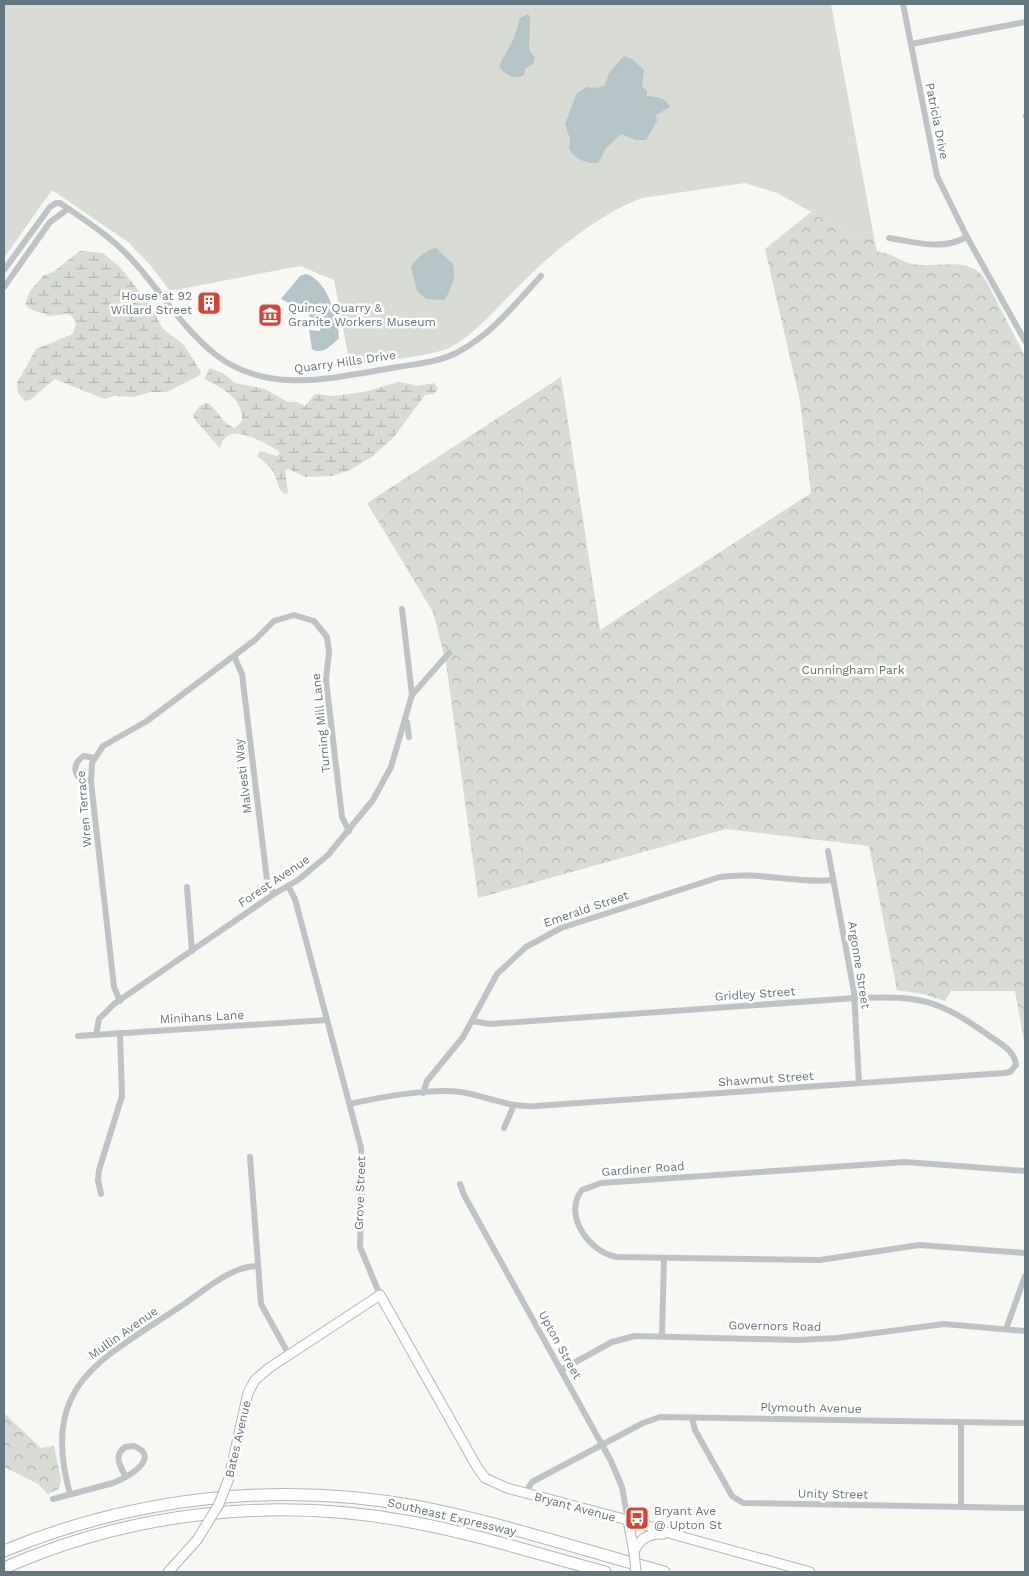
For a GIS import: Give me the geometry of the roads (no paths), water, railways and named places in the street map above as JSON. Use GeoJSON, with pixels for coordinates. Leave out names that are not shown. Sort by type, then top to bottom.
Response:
{"type":"FeatureCollection","features":[{"type":"Feature","properties":{"kind":"highway","name":"Southeast Expressway"},"geometry":{"type":"LineString","coordinates":[[4,1551],[84,1522],[165,1504],[221,1497],[302,1494],[367,1499],[428,1509],[664,1572]]}},
{"type":"Feature","properties":{"kind":"highway"},"geometry":{"type":"LineString","coordinates":[[4,1558],[79,1530],[153,1513],[222,1503],[302,1501],[374,1506],[426,1516],[636,1572]]}},
{"type":"Feature","properties":{"kind":"highway"},"geometry":{"type":"LineString","coordinates":[[4,1568],[68,1544],[141,1525],[211,1514],[286,1510],[354,1514],[416,1522],[605,1572]]}},
{"type":"Feature","properties":{"kind":"highway","name":"Southeast Expressway"},"geometry":{"type":"LineString","coordinates":[[10,1572],[70,1550],[135,1532],[190,1523],[271,1516],[340,1519],[401,1526],[462,1540],[580,1572]]}},
{"type":"Feature","properties":{"kind":"street","name":"Patricia Drive"},"geometry":{"type":"LineString","coordinates":[[903,4],[937,176],[967,237],[1025,341]]}},
{"type":"Feature","properties":{"kind":"street"},"geometry":{"type":"LineString","coordinates":[[911,44],[1025,22]]}},
{"type":"Feature","properties":{"kind":"street"},"geometry":{"type":"LineString","coordinates":[[4,270],[52,205],[58,202],[68,209],[50,222],[4,287]]}},
{"type":"Feature","properties":{"kind":"street","name":"Quarry Hills Drive"},"geometry":{"type":"LineString","coordinates":[[68,209],[128,255],[184,325],[213,352],[241,370],[284,380],[304,381],[342,376],[452,356],[486,332],[541,276]]}},
{"type":"Feature","properties":{"kind":"street"},"geometry":{"type":"LineString","coordinates":[[889,238],[940,246],[954,244],[967,237]]}},
{"type":"Feature","properties":{"kind":"street"},"geometry":{"type":"LineString","coordinates":[[402,609],[412,694]]}},
{"type":"Feature","properties":{"kind":"street","name":"Turning Mill Lane"},"geometry":{"type":"LineString","coordinates":[[234,656],[258,638],[270,625],[283,617],[304,617],[318,624],[324,633],[329,647],[326,680],[342,817],[349,831]]}},
{"type":"Feature","properties":{"kind":"street","name":"Forest Avenue"},"geometry":{"type":"LineString","coordinates":[[96,1035],[99,1019],[120,1001],[288,886],[328,855],[349,831],[382,786],[391,767],[412,694],[449,652]]}},
{"type":"Feature","properties":{"kind":"street","name":"Wren Terrace"},"geometry":{"type":"LineString","coordinates":[[120,1001],[114,987],[91,782],[94,758],[108,742],[146,721],[234,656]]}},
{"type":"Feature","properties":{"kind":"street","name":"Malvesti Way"},"geometry":{"type":"LineString","coordinates":[[234,656],[242,674],[267,880],[274,894]]}},
{"type":"Feature","properties":{"kind":"street"},"geometry":{"type":"LineString","coordinates":[[406,718],[409,737]]}},
{"type":"Feature","properties":{"kind":"street"},"geometry":{"type":"LineString","coordinates":[[91,782],[80,779],[76,774],[75,767],[79,759],[84,756],[94,758]]}},
{"type":"Feature","properties":{"kind":"street","name":"Argonne Street"},"geometry":{"type":"LineString","coordinates":[[828,851],[855,998],[859,1083]]}},
{"type":"Feature","properties":{"kind":"street","name":"Emerald Street"},"geometry":{"type":"LineString","coordinates":[[423,1093],[424,1084],[463,1037],[488,988],[502,968],[526,947],[553,931],[720,877],[740,875],[817,881],[833,880]]}},
{"type":"Feature","properties":{"kind":"street","name":"Grove Street"},"geometry":{"type":"LineString","coordinates":[[288,886],[294,899],[328,1020],[362,1158],[360,1247],[380,1295],[478,1468],[486,1478]]}},
{"type":"Feature","properties":{"kind":"street"},"geometry":{"type":"LineString","coordinates":[[187,887],[192,951]]}},
{"type":"Feature","properties":{"kind":"street","name":"Gridley Street"},"geometry":{"type":"LineString","coordinates":[[472,1021],[490,1024],[855,998],[910,998],[940,1006],[968,1021],[1006,1048],[1015,1058],[1016,1065]]}},
{"type":"Feature","properties":{"kind":"street","name":"Minihans Lane"},"geometry":{"type":"LineString","coordinates":[[78,1036],[328,1020]]}},
{"type":"Feature","properties":{"kind":"street"},"geometry":{"type":"LineString","coordinates":[[101,1194],[98,1170],[122,1090],[120,1033]]}},
{"type":"Feature","properties":{"kind":"street","name":"Shawmut Street"},"geometry":{"type":"LineString","coordinates":[[350,1104],[423,1093],[458,1092],[514,1105],[536,1106],[1008,1073],[1016,1065]]}},
{"type":"Feature","properties":{"kind":"street"},"geometry":{"type":"LineString","coordinates":[[504,1128],[514,1105]]}},
{"type":"Feature","properties":{"kind":"street"},"geometry":{"type":"LineString","coordinates":[[250,1157],[257,1266],[262,1308],[289,1355]]}},
{"type":"Feature","properties":{"kind":"street","name":"Gardiner Road"},"geometry":{"type":"LineString","coordinates":[[1025,1171],[896,1163],[600,1183],[586,1187],[580,1194],[575,1207],[576,1216],[588,1240],[598,1251],[617,1257],[820,1260],[926,1245],[1025,1253]]}},
{"type":"Feature","properties":{"kind":"street","name":"Upton Street"},"geometry":{"type":"LineString","coordinates":[[460,1184],[464,1196],[602,1445],[622,1487],[628,1520]]}},
{"type":"Feature","properties":{"kind":"street"},"geometry":{"type":"LineString","coordinates":[[662,1336],[664,1258]]}},
{"type":"Feature","properties":{"kind":"street","name":"Mullin Avenue"},"geometry":{"type":"LineString","coordinates":[[70,1494],[62,1456],[62,1427],[71,1398],[86,1374],[106,1357],[232,1272],[257,1266]]}},
{"type":"Feature","properties":{"kind":"street"},"geometry":{"type":"LineString","coordinates":[[1006,1329],[1025,1276]]}},
{"type":"Feature","properties":{"kind":"street","name":"Bates Avenue"},"geometry":{"type":"LineString","coordinates":[[168,1572],[197,1540],[219,1504],[229,1478],[250,1388],[259,1376],[380,1295]]}},
{"type":"Feature","properties":{"kind":"street","name":"Governors Road"},"geometry":{"type":"LineString","coordinates":[[561,1370],[618,1340],[634,1336],[798,1340],[837,1338],[944,1324],[1025,1331]]}},
{"type":"Feature","properties":{"kind":"street","name":"Plymouth Avenue"},"geometry":{"type":"LineString","coordinates":[[525,1493],[532,1482],[654,1418],[1025,1423]]}},
{"type":"Feature","properties":{"kind":"street","name":"Unity Street"},"geometry":{"type":"LineString","coordinates":[[692,1418],[694,1430],[732,1496],[743,1504],[1025,1508]]}},
{"type":"Feature","properties":{"kind":"street"},"geometry":{"type":"LineString","coordinates":[[961,1422],[961,1507]]}},
{"type":"Feature","properties":{"kind":"street"},"geometry":{"type":"LineString","coordinates":[[53,1498],[126,1477],[140,1468],[144,1460],[142,1451],[135,1446],[125,1447],[119,1452],[118,1459],[126,1477]]}},
{"type":"Feature","properties":{"kind":"street","name":"Bryant Avenue"},"geometry":{"type":"LineString","coordinates":[[486,1478],[497,1485],[810,1572]]}},
{"type":"Feature","properties":{"kind":"street"},"geometry":{"type":"LineString","coordinates":[[628,1520],[636,1572]]}},
{"type":"Feature","properties":{"kind":"street"},"geometry":{"type":"LineString","coordinates":[[634,1552],[639,1543],[649,1535],[672,1534]]}},
{"type":"Feature","properties":{"kind":"street"},"geometry":{"type":"LineString","coordinates":[[776,1562],[788,1572]]}},
{"type":"Feature","properties":{"kind":"place","name":"House at 92 Willard Street"},"geometry":{"type":"Point","coordinates":[209,303]}},
{"type":"Feature","properties":{"kind":"place","name":"Quincy Quarry & Granite Workers Museum"},"geometry":{"type":"Point","coordinates":[270,315]}},
{"type":"Feature","properties":{"kind":"place","name":"Bryant Ave @ Upton St"},"geometry":{"type":"Point","coordinates":[637,1518]}},
{"type":"Feature","properties":{"kind":"park label","name":"Cunningham Park"},"geometry":{"type":"Point","coordinates":[853,670]}}]}
